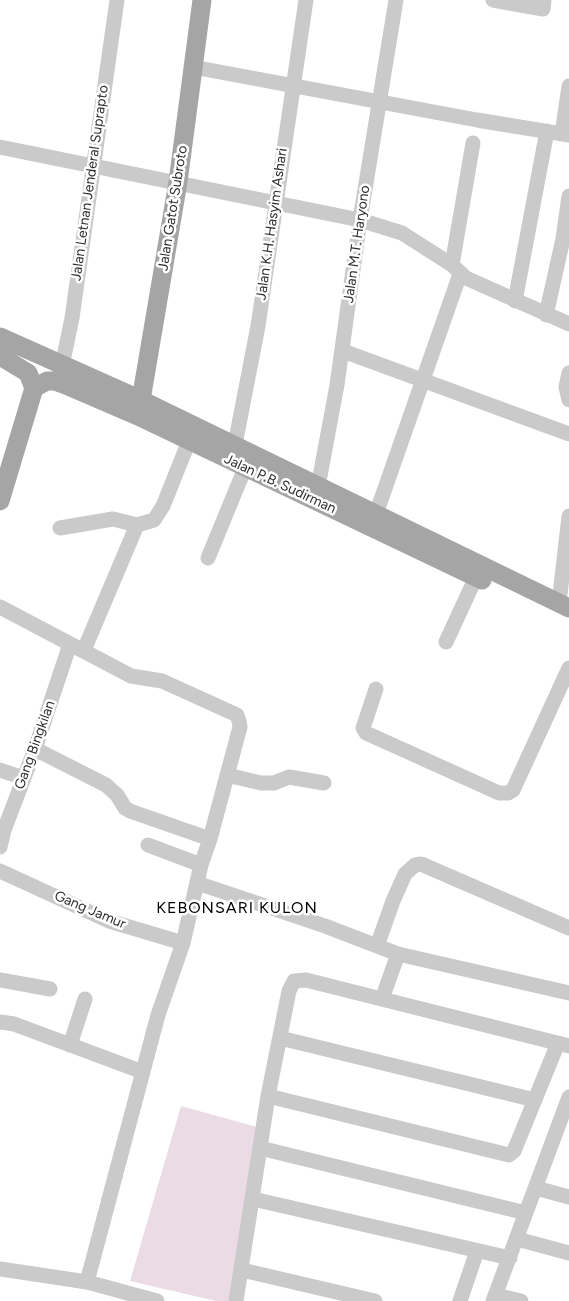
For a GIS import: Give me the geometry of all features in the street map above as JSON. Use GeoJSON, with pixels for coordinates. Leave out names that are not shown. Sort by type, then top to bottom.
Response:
{"type":"FeatureCollection","features":[{"type":"Feature","properties":{"kind":"main road","name":"Jalan Gatot Subroto"},"geometry":{"type":"LineString","coordinates":[[139,408],[178,182],[202,0]]}},
{"type":"Feature","properties":{"kind":"main road","name":"Jalan P.B. Sudirman"},"geometry":{"type":"LineString","coordinates":[[0,337],[62,366],[237,459],[569,622]]}},
{"type":"Feature","properties":{"kind":"main road"},"geometry":{"type":"LineString","coordinates":[[0,356],[28,373],[34,388],[0,502]]}},
{"type":"Feature","properties":{"kind":"main road","name":"Jalan P.B. Sudirman"},"geometry":{"type":"LineString","coordinates":[[34,388],[42,383],[55,381],[139,408],[189,441],[318,487],[564,606]]}},
{"type":"Feature","properties":{"kind":"street","name":"Jalan Letnan Jenderal Suprapto"},"geometry":{"type":"LineString","coordinates":[[62,366],[72,318],[92,165],[117,0]]}},
{"type":"Feature","properties":{"kind":"street","name":"Jalan K.H. Hasyim Ashari"},"geometry":{"type":"LineString","coordinates":[[208,558],[237,459],[306,0]]}},
{"type":"Feature","properties":{"kind":"street","name":"Jalan M.T. Haryono"},"geometry":{"type":"LineString","coordinates":[[318,487],[342,351],[360,220],[396,0]]}},
{"type":"Feature","properties":{"kind":"street"},"geometry":{"type":"LineString","coordinates":[[493,0],[543,9],[544,0]]}},
{"type":"Feature","properties":{"kind":"street"},"geometry":{"type":"LineString","coordinates":[[193,67],[477,120],[560,133]]}},
{"type":"Feature","properties":{"kind":"street"},"geometry":{"type":"LineString","coordinates":[[515,301],[560,133],[569,86]]}},
{"type":"Feature","properties":{"kind":"street"},"geometry":{"type":"LineString","coordinates":[[376,514],[424,380],[456,269],[474,143]]}},
{"type":"Feature","properties":{"kind":"street"},"geometry":{"type":"LineString","coordinates":[[0,147],[276,202],[360,220],[402,233],[480,286],[546,316],[569,324]]}},
{"type":"Feature","properties":{"kind":"street"},"geometry":{"type":"LineString","coordinates":[[546,316],[563,239],[569,196]]}},
{"type":"Feature","properties":{"kind":"street"},"geometry":{"type":"LineString","coordinates":[[342,351],[569,434]]}},
{"type":"Feature","properties":{"kind":"street"},"geometry":{"type":"LineString","coordinates":[[569,373],[566,387],[569,400]]}},
{"type":"Feature","properties":{"kind":"street"},"geometry":{"type":"LineString","coordinates":[[60,528],[112,519],[137,525],[154,520],[163,506],[189,441]]}},
{"type":"Feature","properties":{"kind":"street"},"geometry":{"type":"LineString","coordinates":[[564,606],[569,516]]}},
{"type":"Feature","properties":{"kind":"street","name":"Gang Bingkilan"},"geometry":{"type":"LineString","coordinates":[[0,847],[2,829],[77,647],[137,525]]}},
{"type":"Feature","properties":{"kind":"street"},"geometry":{"type":"LineString","coordinates":[[446,642],[476,577]]}},
{"type":"Feature","properties":{"kind":"street"},"geometry":{"type":"LineString","coordinates":[[0,607],[131,676],[162,681],[237,715],[240,727],[210,839],[201,865],[183,943],[158,1015],[87,1282]]}},
{"type":"Feature","properties":{"kind":"street"},"geometry":{"type":"LineString","coordinates":[[376,688],[363,728],[366,733],[499,793],[508,793],[513,790],[569,668]]}},
{"type":"Feature","properties":{"kind":"street"},"geometry":{"type":"LineString","coordinates":[[35,749],[106,785],[117,795],[124,808],[210,839]]}},
{"type":"Feature","properties":{"kind":"street"},"geometry":{"type":"LineString","coordinates":[[0,770],[24,778]]}},
{"type":"Feature","properties":{"kind":"street"},"geometry":{"type":"LineString","coordinates":[[227,775],[261,783],[274,782],[288,777],[324,783]]}},
{"type":"Feature","properties":{"kind":"street"},"geometry":{"type":"LineString","coordinates":[[148,845],[201,865]]}},
{"type":"Feature","properties":{"kind":"street"},"geometry":{"type":"LineString","coordinates":[[377,946],[392,901],[405,874],[415,865],[421,864],[569,928]]}},
{"type":"Feature","properties":{"kind":"street","name":"Gang Jamur"},"geometry":{"type":"LineString","coordinates":[[0,871],[108,921],[183,943]]}},
{"type":"Feature","properties":{"kind":"street"},"geometry":{"type":"LineString","coordinates":[[197,883],[325,926],[398,954],[569,993]]}},
{"type":"Feature","properties":{"kind":"street"},"geometry":{"type":"LineString","coordinates":[[382,999],[398,954]]}},
{"type":"Feature","properties":{"kind":"street"},"geometry":{"type":"LineString","coordinates":[[0,980],[50,990]]}},
{"type":"Feature","properties":{"kind":"street"},"geometry":{"type":"LineString","coordinates":[[236,1301],[268,1096],[289,991],[294,981],[306,980],[564,1045],[535,1100],[514,1151],[509,1154],[268,1096]]}},
{"type":"Feature","properties":{"kind":"street"},"geometry":{"type":"LineString","coordinates":[[70,1045],[85,999]]}},
{"type":"Feature","properties":{"kind":"street"},"geometry":{"type":"LineString","coordinates":[[0,1022],[14,1024],[144,1072]]}},
{"type":"Feature","properties":{"kind":"street"},"geometry":{"type":"LineString","coordinates":[[280,1038],[535,1100]]}},
{"type":"Feature","properties":{"kind":"street"},"geometry":{"type":"LineString","coordinates":[[521,1301],[494,1298],[569,1097]]}},
{"type":"Feature","properties":{"kind":"street"},"geometry":{"type":"LineString","coordinates":[[260,1148],[526,1213]]}},
{"type":"Feature","properties":{"kind":"street"},"geometry":{"type":"LineString","coordinates":[[536,1188],[569,1197]]}},
{"type":"Feature","properties":{"kind":"street"},"geometry":{"type":"LineString","coordinates":[[253,1199],[510,1258]]}},
{"type":"Feature","properties":{"kind":"street"},"geometry":{"type":"LineString","coordinates":[[517,1239],[569,1253]]}},
{"type":"Feature","properties":{"kind":"street"},"geometry":{"type":"LineString","coordinates":[[460,1301],[478,1250]]}},
{"type":"Feature","properties":{"kind":"street"},"geometry":{"type":"LineString","coordinates":[[0,1269],[87,1282],[158,1301]]}},
{"type":"Feature","properties":{"kind":"street"},"geometry":{"type":"LineString","coordinates":[[242,1270],[375,1301]]}},
{"type":"Feature","properties":{"kind":"shaded area"},"geometry":{"type":"Polygon","coordinates":[[[181,1106],[257,1127],[231,1301],[216,1301],[130,1281],[181,1106]]]}},
{"type":"Feature","properties":{"kind":"district","name":"KEBONSARI KULON"},"geometry":{"type":"Point","coordinates":[237,908]}}]}
